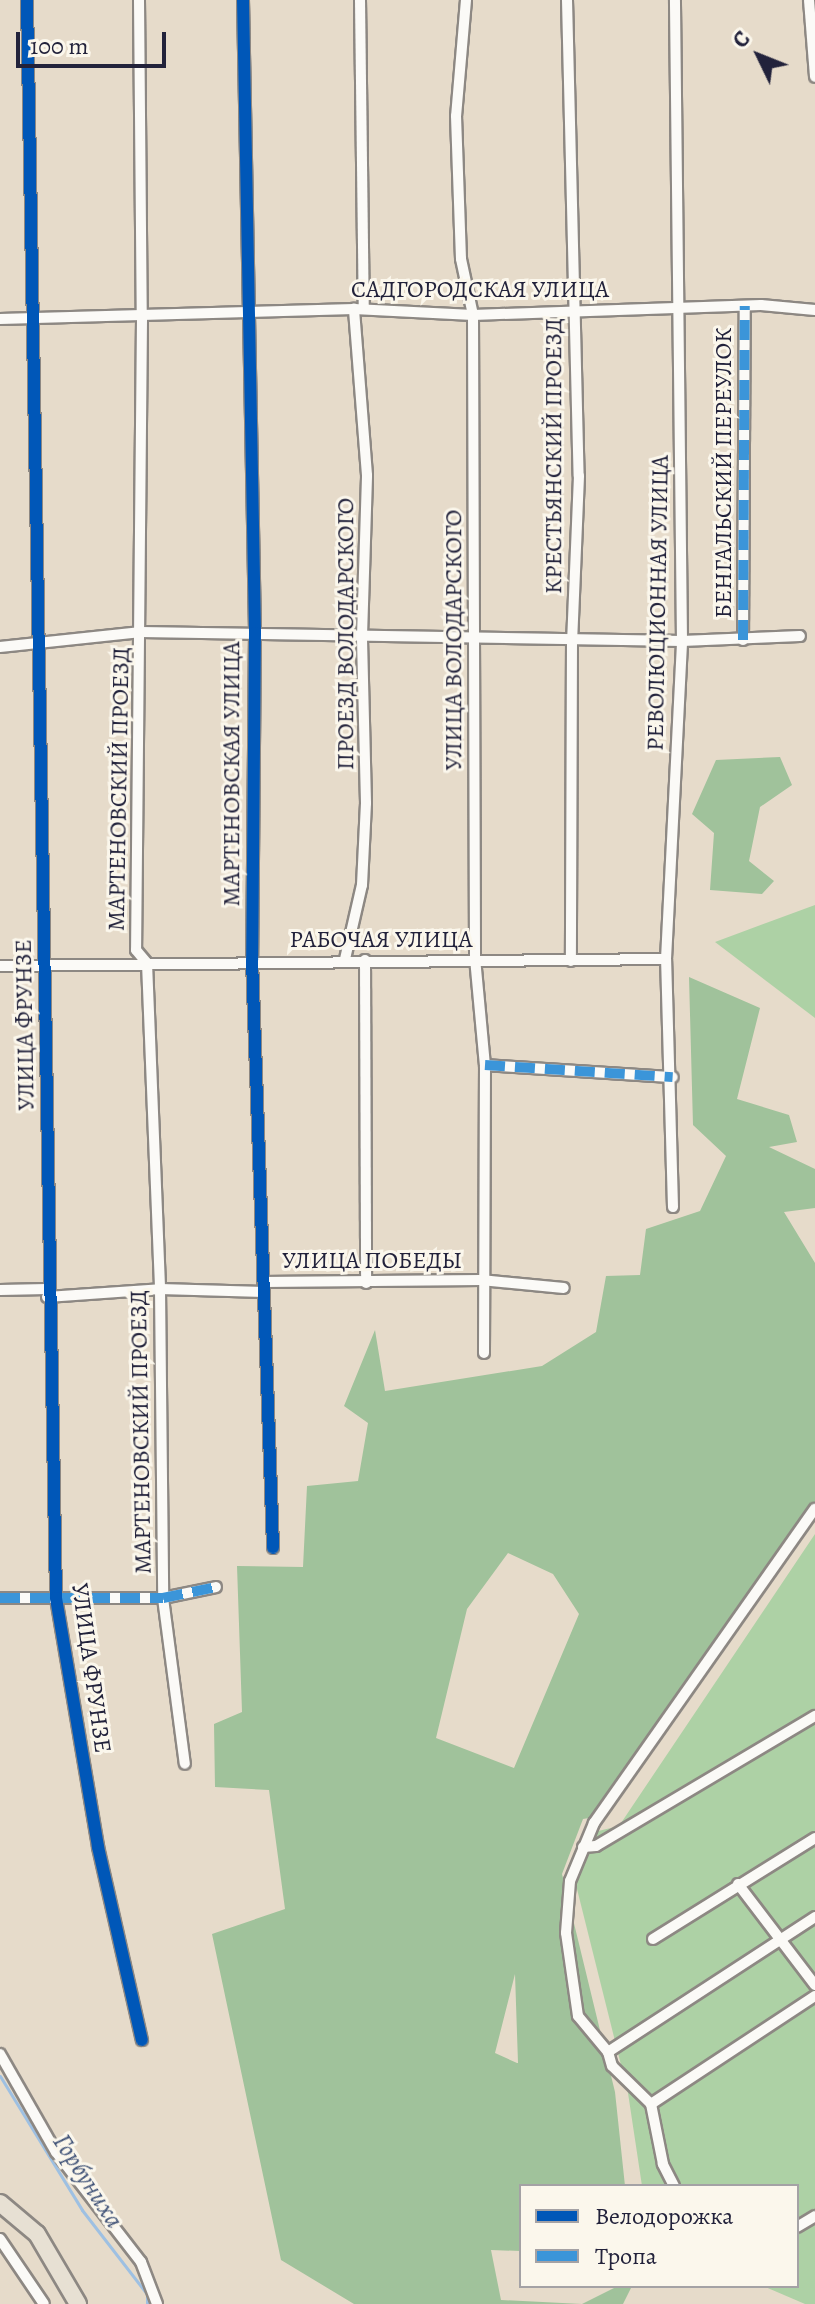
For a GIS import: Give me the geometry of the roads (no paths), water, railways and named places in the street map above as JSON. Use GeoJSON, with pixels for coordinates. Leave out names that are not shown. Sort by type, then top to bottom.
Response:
{"type":"FeatureCollection","features":[{"type":"Feature","properties":{"kind":"main road"},"geometry":{"type":"LineString","coordinates":[[0,2203],[37,2234],[78,2304]]}},
{"type":"Feature","properties":{"kind":"street","name":"УЛИЦА ФРУНЗЕ"},"geometry":{"type":"LineString","coordinates":[[27,0],[41,645],[47,1293],[56,1598],[98,1847],[142,2040]]}},
{"type":"Feature","properties":{"kind":"street","name":"МАРТЕНОВСКИЙ ПРОЕЗД"},"geometry":{"type":"LineString","coordinates":[[139,0],[142,319],[136,950],[147,963],[160,1289],[163,1598],[185,1764]]}},
{"type":"Feature","properties":{"kind":"street","name":"МАРТЕНОВСКАЯ УЛИЦА"},"geometry":{"type":"LineString","coordinates":[[243,0],[255,633],[252,960],[273,1548]]}},
{"type":"Feature","properties":{"kind":"street","name":"ПРОЕЗД ВОЛОДАРСКОГО"},"geometry":{"type":"LineString","coordinates":[[345,959],[362,885],[362,636],[367,475],[359,309],[360,0]]}},
{"type":"Feature","properties":{"kind":"street","name":"УЛИЦА ВОЛОДАРСКОГО"},"geometry":{"type":"LineString","coordinates":[[466,0],[456,116],[461,259],[473,315],[475,958],[485,1065],[481,1280],[484,1353]]}},
{"type":"Feature","properties":{"kind":"street","name":"КРЕСТЬЯНСКИЙ ПРОЕЗД"},"geometry":{"type":"LineString","coordinates":[[567,0],[579,476],[572,640],[571,961]]}},
{"type":"Feature","properties":{"kind":"street","name":"РЕВОЛЮЦИОННАЯ УЛИЦА"},"geometry":{"type":"LineString","coordinates":[[673,1207],[673,1077],[666,959],[682,641],[675,0]]}},
{"type":"Feature","properties":{"kind":"street"},"geometry":{"type":"LineString","coordinates":[[809,0],[815,77]]}},
{"type":"Feature","properties":{"kind":"street","name":"САДГОРОДСКАЯ УЛИЦА"},"geometry":{"type":"LineString","coordinates":[[0,319],[142,319],[359,309],[473,315],[745,306],[815,310]]}},
{"type":"Feature","properties":{"kind":"street","name":"БЕНГАЛЬСКИЙ ПЕРЕУЛОК"},"geometry":{"type":"LineString","coordinates":[[743,640],[745,306]]}},
{"type":"Feature","properties":{"kind":"street"},"geometry":{"type":"LineString","coordinates":[[0,647],[141,632],[474,635],[682,641],[800,636]]}},
{"type":"Feature","properties":{"kind":"street","name":"РАБОЧАЯ УЛИЦА"},"geometry":{"type":"LineString","coordinates":[[0,966],[475,958],[523,964],[666,959]]}},
{"type":"Feature","properties":{"kind":"street"},"geometry":{"type":"LineString","coordinates":[[365,960],[366,1283]]}},
{"type":"Feature","properties":{"kind":"street"},"geometry":{"type":"LineString","coordinates":[[485,1065],[673,1077]]}},
{"type":"Feature","properties":{"kind":"street","name":"УЛИЦА ПОБЕДЫ"},"geometry":{"type":"LineString","coordinates":[[0,1290],[47,1293],[481,1280],[564,1288]]}},
{"type":"Feature","properties":{"kind":"street"},"geometry":{"type":"LineString","coordinates":[[673,2184],[663,2164],[651,2104],[612,2066],[608,2052],[578,2016],[566,1933],[570,1881],[594,1823],[815,1509]]}},
{"type":"Feature","properties":{"kind":"street"},"geometry":{"type":"LineString","coordinates":[[0,1598],[163,1598],[216,1587]]}},
{"type":"Feature","properties":{"kind":"street"},"geometry":{"type":"LineString","coordinates":[[583,1847],[596,1846],[815,1716]]}},
{"type":"Feature","properties":{"kind":"street"},"geometry":{"type":"LineString","coordinates":[[653,1939],[815,1838]]}},
{"type":"Feature","properties":{"kind":"street"},"geometry":{"type":"LineString","coordinates":[[738,1884],[815,1985]]}},
{"type":"Feature","properties":{"kind":"street"},"geometry":{"type":"LineString","coordinates":[[608,2052],[815,1917]]}},
{"type":"Feature","properties":{"kind":"street"},"geometry":{"type":"LineString","coordinates":[[651,2104],[815,1996]]}},
{"type":"Feature","properties":{"kind":"street"},"geometry":{"type":"LineString","coordinates":[[0,2054],[56,2152],[141,2262],[157,2304]]}},
{"type":"Feature","properties":{"kind":"street"},"geometry":{"type":"LineString","coordinates":[[0,2239],[44,2304]]}},
{"type":"Feature","properties":{"kind":"waterway","name":"Горбуниха"},"geometry":{"type":"LineString","coordinates":[[0,2076],[82,2210],[147,2294],[147,2304]]}}]}
